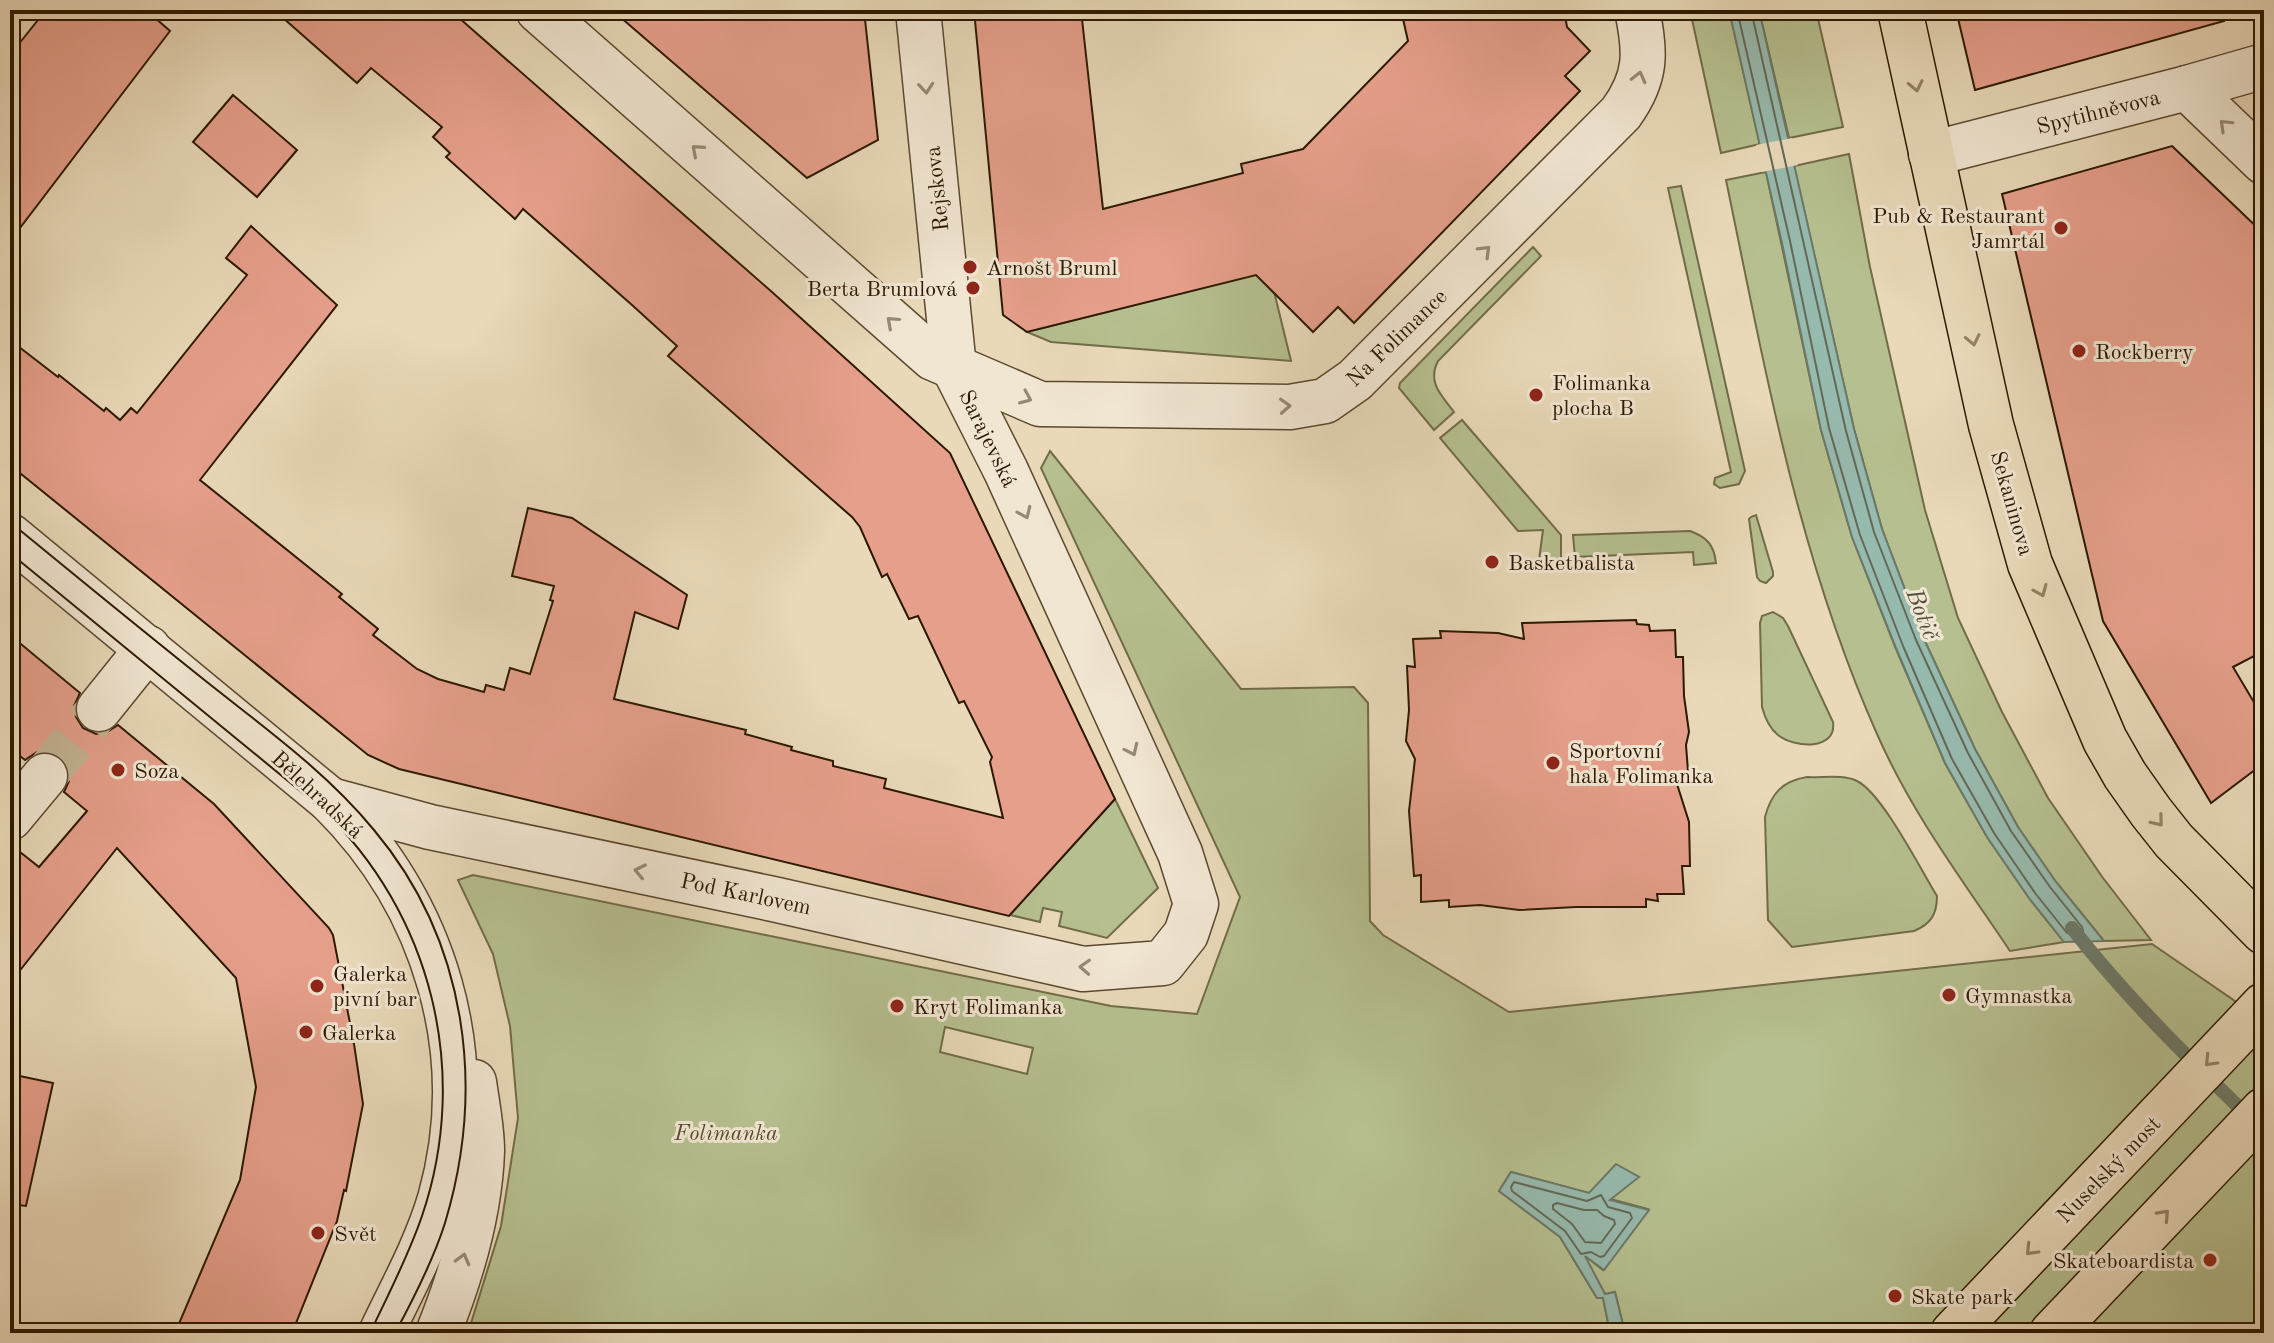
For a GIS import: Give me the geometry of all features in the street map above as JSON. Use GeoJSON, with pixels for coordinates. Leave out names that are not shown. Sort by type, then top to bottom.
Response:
{"type":"FeatureCollection","features":[{"type":"Feature","properties":{"kind":"main road","name":"Sekaninova"},"geometry":{"type":"LineString","coordinates":[[1900,10],[1991,425],[2030,564],[2105,740],[2125,775],[2174,841],[2257,912]]}},
{"type":"Feature","properties":{"kind":"main road","name":"Nuselský most"},"geometry":{"type":"LineString","coordinates":[[1953,1333],[2264,1005]]}},
{"type":"Feature","properties":{"kind":"main road"},"geometry":{"type":"LineString","coordinates":[[2052,1333],[2264,1110]]}},
{"type":"Feature","properties":{"kind":"street","name":"Sarajevská"},"geometry":{"type":"LineString","coordinates":[[538,10],[933,358],[954,368],[1006,471],[1180,853],[1196,904],[1186,934],[1163,963]]}},
{"type":"Feature","properties":{"kind":"street","name":"Rejskova"},"geometry":{"type":"LineString","coordinates":[[918,10],[954,368]]}},
{"type":"Feature","properties":{"kind":"street","name":"Na Folimance"},"geometry":{"type":"LineString","coordinates":[[954,368],[1040,404],[1290,407],[1325,401],[1355,380],[1621,113],[1634,95],[1643,61],[1643,40],[1637,10]]}},
{"type":"Feature","properties":{"kind":"street","name":"Spytihněvova"},"geometry":{"type":"LineString","coordinates":[[1931,154],[2264,66]]}},
{"type":"Feature","properties":{"kind":"street"},"geometry":{"type":"LineString","coordinates":[[2187,88],[2264,162]]}},
{"type":"Feature","properties":{"kind":"street","name":"Bělehradská"},"geometry":{"type":"LineString","coordinates":[[10,536],[330,800],[366,838],[396,880],[417,919],[432,956],[448,1015],[454,1071],[449,1154],[431,1225],[381,1333]]}},
{"type":"Feature","properties":{"kind":"street"},"geometry":{"type":"LineString","coordinates":[[99,709],[148,648]]}},
{"type":"Feature","properties":{"kind":"street"},"geometry":{"type":"LineString","coordinates":[[10,818],[45,776]]}},
{"type":"Feature","properties":{"kind":"street","name":"Pod Karlovem"},"geometry":{"type":"LineString","coordinates":[[330,800],[430,827],[773,899],[1083,969],[1163,963]]}},
{"type":"Feature","properties":{"kind":"street"},"geometry":{"type":"LineString","coordinates":[[432,956],[471,1063],[482,1147],[479,1188],[470,1228],[438,1333]]}},
{"type":"Feature","properties":{"kind":"green space"},"geometry":{"type":"Polygon","coordinates":[[[1690,10],[1729,10],[1760,144],[1721,153],[1690,10]]]}},
{"type":"Feature","properties":{"kind":"green space"},"geometry":{"type":"Polygon","coordinates":[[[1759,10],[1816,10],[1843,127],[1789,138],[1759,10]]]}},
{"type":"Feature","properties":{"kind":"green space"},"geometry":{"type":"Polygon","coordinates":[[[1849,154],[1870,267],[1925,510],[1958,618],[2002,712],[2048,798],[2103,878],[2151,940],[2104,941],[2056,882],[2018,827],[1975,749],[1923,637],[1882,529],[1854,429],[1794,166],[1849,154]]]}},
{"type":"Feature","properties":{"kind":"green space"},"geometry":{"type":"Polygon","coordinates":[[[1766,172],[1821,430],[1852,537],[1945,763],[1987,837],[2064,942],[2010,951],[1906,791],[1877,734],[1849,667],[1786,461],[1726,180],[1766,172]]]}},
{"type":"Feature","properties":{"kind":"green space"},"geometry":{"type":"Polygon","coordinates":[[[1681,186],[1745,471],[1739,484],[1720,488],[1714,484],[1715,478],[1731,472],[1668,188],[1681,186]]]}},
{"type":"Feature","properties":{"kind":"green space"},"geometry":{"type":"Polygon","coordinates":[[[1533,247],[1541,256],[1438,361],[1435,382],[1454,412],[1434,430],[1399,388],[1400,383],[1533,247]]]}},
{"type":"Feature","properties":{"kind":"green space"},"geometry":{"type":"Polygon","coordinates":[[[1269,271],[1291,361],[1051,342],[1027,332],[1269,271]]]}},
{"type":"Feature","properties":{"kind":"green space"},"geometry":{"type":"Polygon","coordinates":[[[1462,420],[1561,535],[1561,559],[1539,560],[1543,530],[1518,531],[1440,438],[1462,420]]]}},
{"type":"Feature","properties":{"kind":"green space","name":"Folimanka"},"geometry":{"type":"Polygon","coordinates":[[[1050,451],[1241,689],[1354,687],[1368,703],[1370,921],[1383,935],[1509,1012],[2152,944],[2264,1021],[2264,1333],[1625,1333],[1615,1292],[1605,1294],[1583,1254],[1603,1270],[1648,1209],[1511,1172],[1499,1191],[1560,1237],[1597,1298],[1603,1297],[1610,1333],[1595,1333],[1582,1325],[1577,1333],[468,1333],[501,1226],[518,1118],[510,1026],[493,954],[458,880],[473,875],[1111,1006],[1197,1014],[1240,897],[1041,468],[1050,451]],[[945,1027],[940,1052],[1027,1074],[1033,1048],[945,1027]]]}},
{"type":"Feature","properties":{"kind":"green space"},"geometry":{"type":"Polygon","coordinates":[[[1756,515],[1773,572],[1766,583],[1757,577],[1749,519],[1756,515]]]}},
{"type":"Feature","properties":{"kind":"green space"},"geometry":{"type":"Polygon","coordinates":[[[1690,531],[1709,542],[1716,563],[1694,565],[1693,552],[1575,557],[1573,535],[1690,531]]]}},
{"type":"Feature","properties":{"kind":"green space"},"geometry":{"type":"Polygon","coordinates":[[[1773,612],[1783,618],[1788,626],[1833,722],[1832,731],[1822,742],[1803,744],[1785,739],[1772,729],[1764,715],[1760,623],[1762,616],[1773,612]]]}},
{"type":"Feature","properties":{"kind":"green space"},"geometry":{"type":"Polygon","coordinates":[[[1807,777],[1851,779],[1867,788],[1878,800],[1937,896],[1936,908],[1929,922],[1914,931],[1792,947],[1768,920],[1765,817],[1771,802],[1784,785],[1807,777]]]}},
{"type":"Feature","properties":{"kind":"green space"},"geometry":{"type":"Polygon","coordinates":[[[1115,799],[1158,888],[1107,938],[1059,926],[1062,912],[1043,908],[1040,922],[1010,915],[1115,799]]]}},
{"type":"Feature","properties":{"kind":"water"},"geometry":{"type":"Polygon","coordinates":[[[1729,10],[1759,10],[1854,429],[1882,529],[1923,637],[1975,749],[2018,827],[2056,882],[2104,941],[2064,942],[2029,898],[1987,837],[1945,763],[1896,648],[1852,537],[1821,430],[1729,10]]]}},
{"type":"Feature","properties":{"kind":"water"},"geometry":{"type":"Polygon","coordinates":[[[1616,1164],[1639,1177],[1610,1200],[1649,1210],[1604,1270],[1585,1256],[1605,1294],[1615,1292],[1625,1333],[1610,1333],[1603,1298],[1597,1298],[1560,1237],[1499,1191],[1511,1172],[1589,1193],[1616,1164]]]}},
{"type":"Feature","properties":{"kind":"pier"},"geometry":{"type":"Polygon","coordinates":[[[1792,138],[1798,165],[1762,172],[1756,145],[1792,138]]]}},
{"type":"Feature","properties":{"kind":"building"},"geometry":{"type":"Polygon","coordinates":[[[46,10],[146,10],[170,31],[10,241],[10,55],[46,10]]]}},
{"type":"Feature","properties":{"kind":"building"},"geometry":{"type":"Polygon","coordinates":[[[274,10],[450,10],[772,292],[950,453],[1115,799],[1009,916],[399,769],[368,755],[10,465],[10,340],[104,411],[106,408],[120,420],[131,408],[137,413],[247,275],[226,258],[251,226],[337,305],[200,480],[342,594],[339,597],[378,629],[373,635],[417,669],[438,679],[484,692],[486,685],[504,690],[510,668],[530,674],[553,601],[550,600],[554,586],[512,576],[528,508],[572,518],[687,595],[678,629],[635,612],[614,699],[746,730],[745,734],[833,761],[833,766],[886,779],[884,788],[1003,818],[990,762],[992,757],[964,701],[959,703],[918,616],[909,619],[887,574],[882,577],[860,527],[852,517],[668,356],[677,346],[632,305],[523,209],[515,219],[446,157],[450,153],[433,137],[442,127],[371,68],[357,83],[274,10]]]}},
{"type":"Feature","properties":{"kind":"building"},"geometry":{"type":"Polygon","coordinates":[[[612,10],[864,10],[878,140],[807,178],[612,10]]]}},
{"type":"Feature","properties":{"kind":"building"},"geometry":{"type":"Polygon","coordinates":[[[974,10],[1081,10],[1103,209],[1243,173],[1241,164],[1303,149],[1408,41],[1401,10],[1564,10],[1567,27],[1590,51],[1565,76],[1580,91],[1354,323],[1338,307],[1313,332],[1256,275],[1027,332],[1003,315],[974,10]]]}},
{"type":"Feature","properties":{"kind":"building"},"geometry":{"type":"Polygon","coordinates":[[[1956,10],[2223,10],[2224,21],[1975,90],[1956,10]]]}},
{"type":"Feature","properties":{"kind":"building"},"geometry":{"type":"Polygon","coordinates":[[[233,95],[297,150],[257,197],[193,142],[233,95]]]}},
{"type":"Feature","properties":{"kind":"building"},"geometry":{"type":"Polygon","coordinates":[[[2172,146],[2264,234],[2264,651],[2233,667],[2264,719],[2264,763],[2211,803],[2103,621],[2002,194],[2172,146]]]}},
{"type":"Feature","properties":{"kind":"building","name":"Sportovní hala Folimanka"},"geometry":{"type":"Polygon","coordinates":[[[1636,620],[1637,624],[1649,625],[1650,631],[1675,630],[1676,657],[1683,657],[1689,732],[1686,745],[1689,784],[1677,784],[1689,822],[1690,866],[1682,866],[1684,894],[1657,894],[1658,901],[1646,899],[1646,907],[1519,910],[1480,905],[1449,907],[1449,900],[1421,902],[1421,875],[1414,876],[1409,811],[1415,759],[1406,741],[1409,710],[1407,666],[1415,667],[1413,639],[1441,638],[1440,631],[1498,633],[1524,639],[1522,623],[1636,620]]]}},
{"type":"Feature","properties":{"kind":"building"},"geometry":{"type":"Polygon","coordinates":[[[10,635],[80,693],[74,706],[83,728],[96,734],[118,725],[214,804],[333,935],[363,1104],[337,1221],[292,1333],[175,1333],[240,1180],[256,1087],[236,978],[117,848],[10,983],[10,844],[39,867],[87,811],[64,792],[69,781],[69,768],[60,756],[37,752],[25,760],[10,748],[10,635]]]}},
{"type":"Feature","properties":{"kind":"building"},"geometry":{"type":"Polygon","coordinates":[[[10,1074],[53,1083],[26,1206],[10,1204],[10,1074]]]}},
{"type":"Feature","properties":{"kind":"waterway","name":"Botič"},"geometry":{"type":"LineString","coordinates":[[2072,928],[2135,1002],[2249,1117]]}},
{"type":"Feature","properties":{"kind":"tunnel"},"geometry":{"type":"LineString","coordinates":[[45,776],[99,709]]}},
{"type":"Feature","properties":{"kind":"tram line"},"geometry":{"type":"LineString","coordinates":[[10,522],[318,772],[374,830],[405,873],[430,919],[448,967],[460,1017],[465,1068],[464,1120],[458,1172],[445,1223],[423,1279],[395,1333]]}},
{"type":"Feature","properties":{"kind":"tram line"},"geometry":{"type":"LineString","coordinates":[[10,553],[321,808],[359,850],[390,896],[415,945],[432,997],[441,1051],[442,1106],[436,1161],[422,1216],[398,1276],[370,1333]]}},
{"type":"Feature","properties":{"kind":"place","name":"Pub & Restaurant Jamrtál"},"geometry":{"type":"Point","coordinates":[2061,228]}},
{"type":"Feature","properties":{"kind":"place","name":"Arnošt Bruml"},"geometry":{"type":"Point","coordinates":[970,267]}},
{"type":"Feature","properties":{"kind":"place","name":"Berta Brumlová"},"geometry":{"type":"Point","coordinates":[973,288]}},
{"type":"Feature","properties":{"kind":"place","name":"Rockberry"},"geometry":{"type":"Point","coordinates":[2079,351]}},
{"type":"Feature","properties":{"kind":"place","name":"Folimanka plocha B"},"geometry":{"type":"Point","coordinates":[1536,395]}},
{"type":"Feature","properties":{"kind":"place","name":"Basketbalista"},"geometry":{"type":"Point","coordinates":[1492,562]}},
{"type":"Feature","properties":{"kind":"place","name":"Sportovní hala Folimanka"},"geometry":{"type":"Point","coordinates":[1553,763]}},
{"type":"Feature","properties":{"kind":"place","name":"Soza"},"geometry":{"type":"Point","coordinates":[118,770]}},
{"type":"Feature","properties":{"kind":"place","name":"Galerka pivní bar"},"geometry":{"type":"Point","coordinates":[317,986]}},
{"type":"Feature","properties":{"kind":"place","name":"Gymnastka"},"geometry":{"type":"Point","coordinates":[1949,995]}},
{"type":"Feature","properties":{"kind":"place","name":"Kryt Folimanka"},"geometry":{"type":"Point","coordinates":[897,1006]}},
{"type":"Feature","properties":{"kind":"place","name":"Galerka"},"geometry":{"type":"Point","coordinates":[306,1032]}},
{"type":"Feature","properties":{"kind":"place","name":"Svět"},"geometry":{"type":"Point","coordinates":[318,1233]}},
{"type":"Feature","properties":{"kind":"place","name":"Skateboardista"},"geometry":{"type":"Point","coordinates":[2210,1260]}},
{"type":"Feature","properties":{"kind":"place","name":"Skate park"},"geometry":{"type":"Point","coordinates":[1895,1296]}}]}
